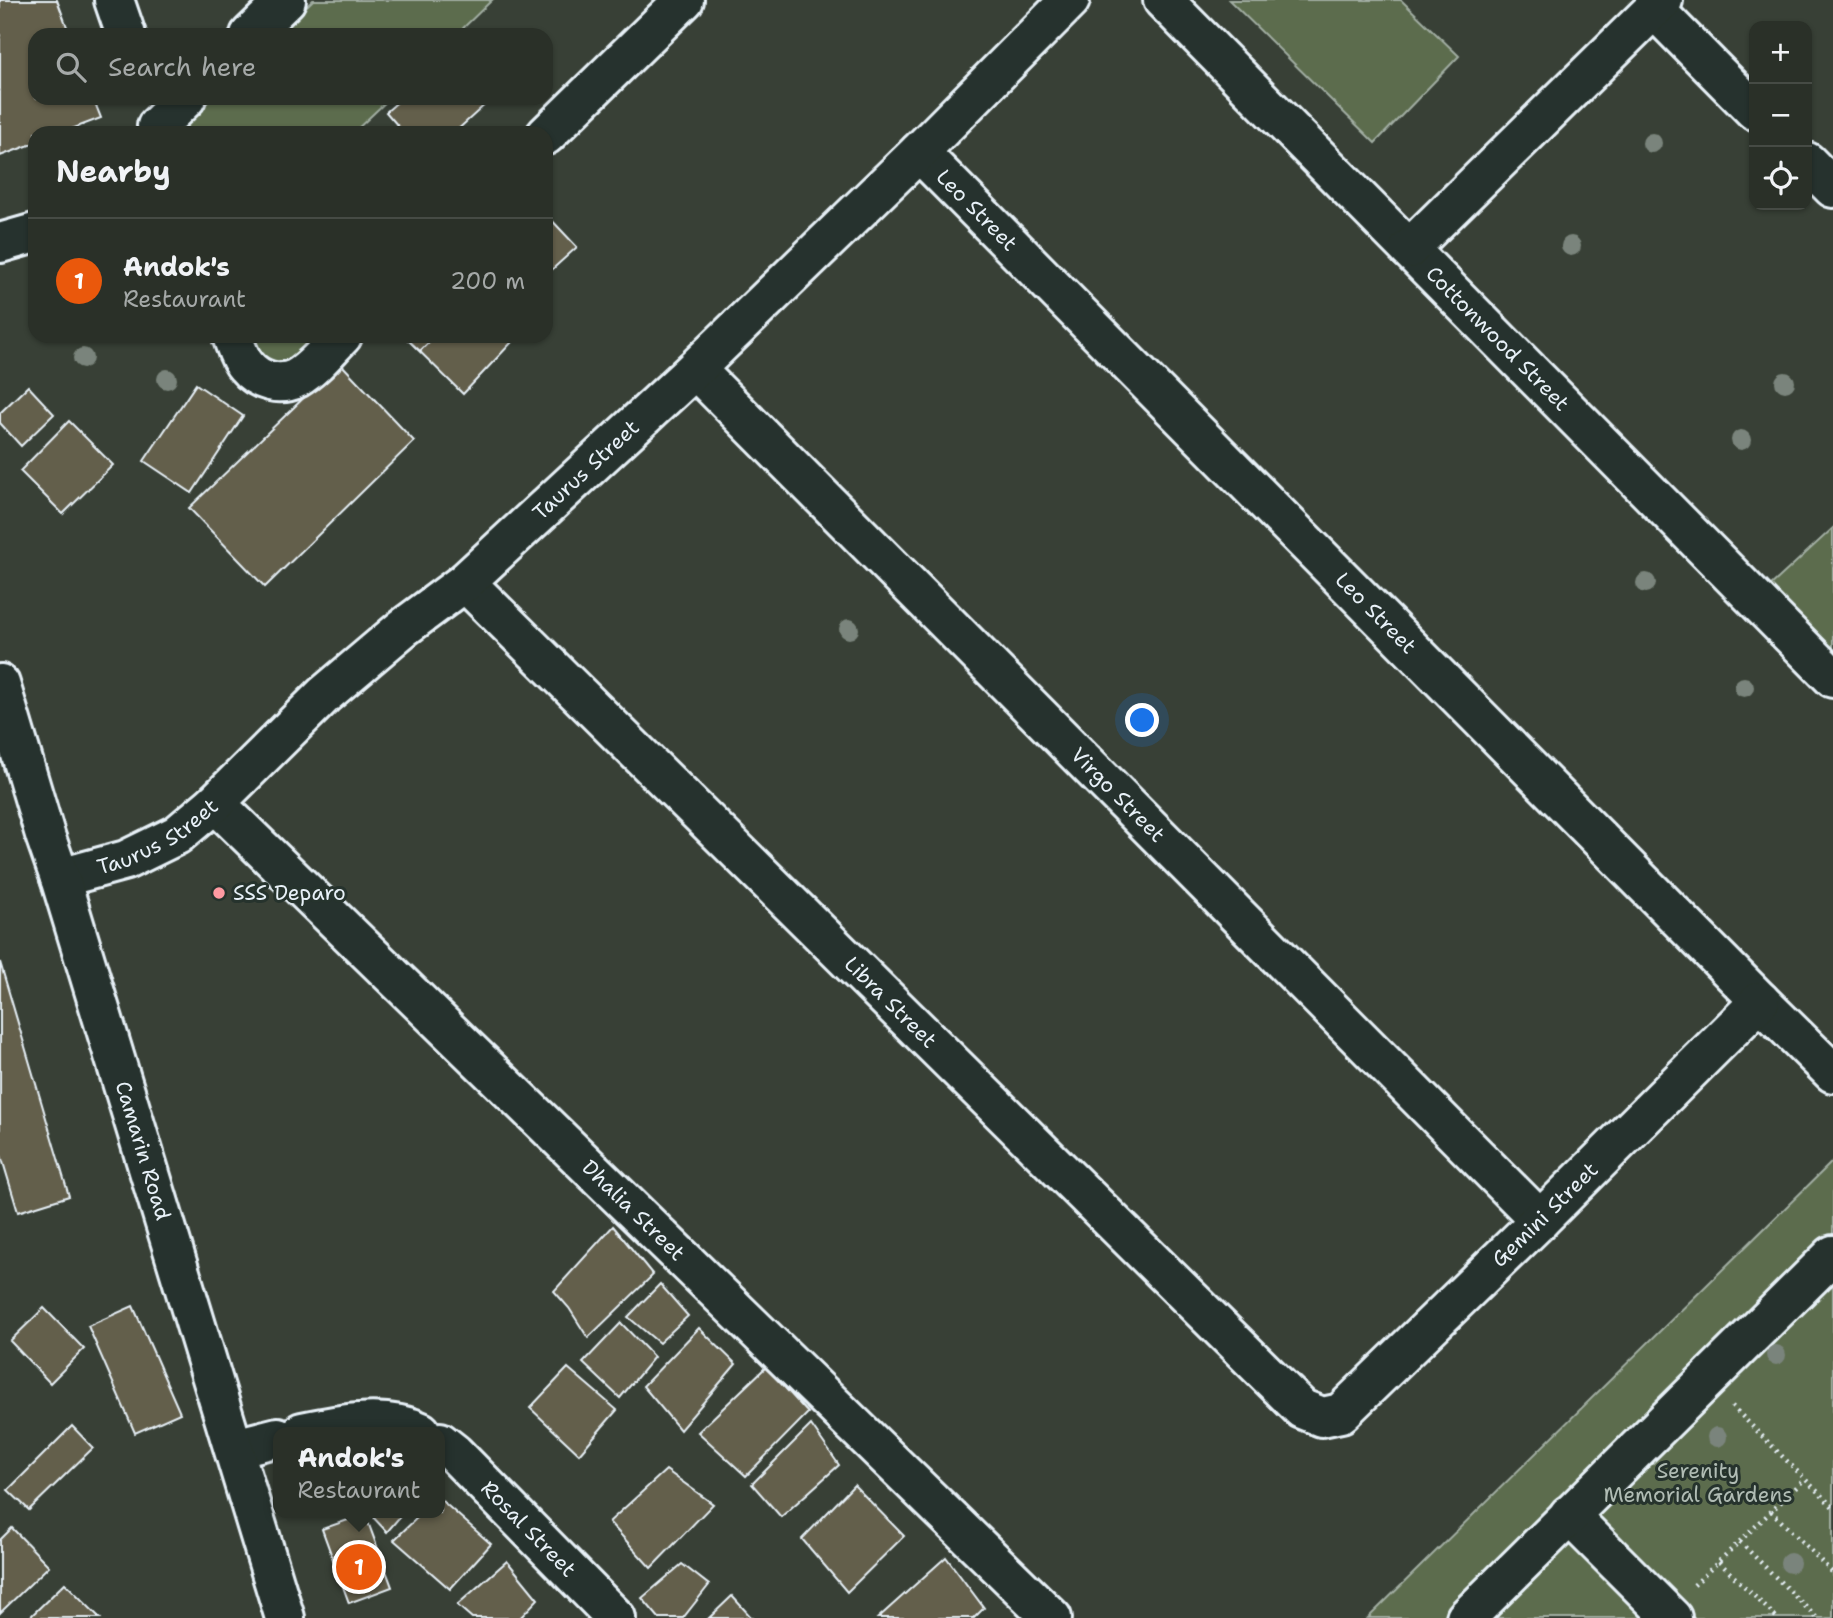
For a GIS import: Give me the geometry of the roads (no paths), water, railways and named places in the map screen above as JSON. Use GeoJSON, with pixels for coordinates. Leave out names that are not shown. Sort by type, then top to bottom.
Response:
{"type":"FeatureCollection","features":[{"type":"Feature","properties":{"kind":"street"},"geometry":{"type":"LineString","coordinates":[[114,0],[123,28]]}},
{"type":"Feature","properties":{"kind":"street"},"geometry":{"type":"LineString","coordinates":[[257,28],[286,0]]}},
{"type":"Feature","properties":{"kind":"street"},"geometry":{"type":"LineString","coordinates":[[553,128],[684,0]]}},
{"type":"Feature","properties":{"kind":"street","name":"Taurus Street"},"geometry":{"type":"LineString","coordinates":[[60,878],[126,860],[177,835],[215,803],[324,695],[403,628],[465,582],[695,369],[919,152],[1070,0]]}},
{"type":"Feature","properties":{"kind":"street","name":"Cottonwood Street"},"geometry":{"type":"LineString","coordinates":[[1163,0],[1833,678]]}},
{"type":"Feature","properties":{"kind":"street"},"geometry":{"type":"LineString","coordinates":[[1409,249],[1658,5],[1749,105]]}},
{"type":"Feature","properties":{"kind":"street"},"geometry":{"type":"LineString","coordinates":[[154,119],[175,105]]}},
{"type":"Feature","properties":{"kind":"street","name":"Leo Street"},"geometry":{"type":"LineString","coordinates":[[919,152],[1833,1073]]}},
{"type":"Feature","properties":{"kind":"street"},"geometry":{"type":"LineString","coordinates":[[1812,167],[1833,188]]}},
{"type":"Feature","properties":{"kind":"street"},"geometry":{"type":"LineString","coordinates":[[0,243],[28,235]]}},
{"type":"Feature","properties":{"kind":"street"},"geometry":{"type":"LineString","coordinates":[[235,343],[247,367],[260,378],[278,383],[295,379],[335,343]]}},
{"type":"Feature","properties":{"kind":"street","name":"Virgo Street"},"geometry":{"type":"LineString","coordinates":[[695,369],[1540,1220]]}},
{"type":"Feature","properties":{"kind":"street","name":"Libra Street"},"geometry":{"type":"LineString","coordinates":[[465,582],[1302,1409],[1322,1417]]}},
{"type":"Feature","properties":{"kind":"street","name":"Camarin Road"},"geometry":{"type":"LineString","coordinates":[[0,684],[285,1618]]}},
{"type":"Feature","properties":{"kind":"street","name":"Dhalia Street"},"geometry":{"type":"LineString","coordinates":[[215,803],[1052,1618]]}},
{"type":"Feature","properties":{"kind":"street","name":"Gemini Street"},"geometry":{"type":"LineString","coordinates":[[1322,1417],[1341,1413],[1760,1001]]}},
{"type":"Feature","properties":{"kind":"street"},"geometry":{"type":"LineString","coordinates":[[1466,1618],[1833,1255]]}},
{"type":"Feature","properties":{"kind":"street"},"geometry":{"type":"LineString","coordinates":[[333,1427],[382,1422],[410,1427]]}},
{"type":"Feature","properties":{"kind":"street"},"geometry":{"type":"LineString","coordinates":[[235,1448],[273,1438]]}},
{"type":"Feature","properties":{"kind":"street","name":"Rosal Street"},"geometry":{"type":"LineString","coordinates":[[445,1446],[616,1618]]}},
{"type":"Feature","properties":{"kind":"street"},"geometry":{"type":"LineString","coordinates":[[1569,1515],[1669,1615]]}},
{"type":"Feature","properties":{"kind":"place","name":"SSS Deparo"},"geometry":{"type":"Point","coordinates":[219,893]}},
{"type":"Feature","properties":{"kind":"place","name":"Andok's"},"geometry":{"type":"Point","coordinates":[359,1567]}},
{"type":"Feature","properties":{"kind":"park label","name":"Serenity Memorial Gardens"},"geometry":{"type":"Point","coordinates":[1698,1483]}}]}
